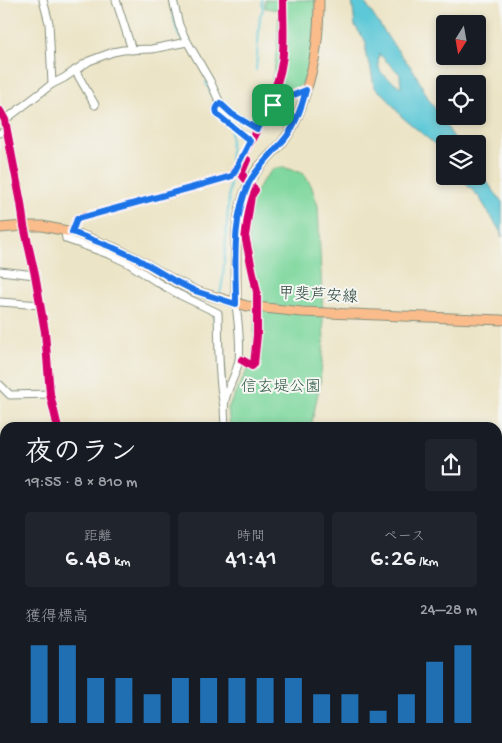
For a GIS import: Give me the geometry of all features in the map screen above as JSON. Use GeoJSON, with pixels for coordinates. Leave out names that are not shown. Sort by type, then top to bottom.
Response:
{"type":"FeatureCollection","features":[{"type":"Feature","properties":{"kind":"main road"},"geometry":{"type":"LineString","coordinates":[[236,304],[236,242],[243,199],[256,171],[289,134],[297,118],[316,56],[319,0]]}},
{"type":"Feature","properties":{"kind":"main road","name":"甲斐芦安線"},"geometry":{"type":"LineString","coordinates":[[0,228],[42,226],[68,231],[136,258],[195,291],[236,304],[302,312],[502,320]]}},
{"type":"Feature","properties":{"kind":"street"},"geometry":{"type":"LineString","coordinates":[[43,0],[49,22],[52,84]]}},
{"type":"Feature","properties":{"kind":"street"},"geometry":{"type":"LineString","coordinates":[[116,0],[132,50]]}},
{"type":"Feature","properties":{"kind":"street"},"geometry":{"type":"LineString","coordinates":[[173,0],[179,25],[220,103],[232,114],[257,129]]}},
{"type":"Feature","properties":{"kind":"street"},"geometry":{"type":"LineString","coordinates":[[5,120],[52,84],[89,60],[123,50],[152,49],[187,42]]}},
{"type":"Feature","properties":{"kind":"street"},"geometry":{"type":"LineString","coordinates":[[75,70],[95,105]]}},
{"type":"Feature","properties":{"kind":"street"},"geometry":{"type":"LineString","coordinates":[[225,422],[220,376],[218,313],[172,291],[128,263],[66,239],[68,231],[77,219],[232,176],[268,109],[277,102],[306,90]]}},
{"type":"Feature","properties":{"kind":"street"},"geometry":{"type":"LineString","coordinates":[[220,103],[216,108],[218,115],[250,141]]}},
{"type":"Feature","properties":{"kind":"street"},"geometry":{"type":"LineString","coordinates":[[0,111],[5,120],[4,132],[21,203],[41,305],[50,394],[57,422]]}},
{"type":"Feature","properties":{"kind":"street"},"geometry":{"type":"LineString","coordinates":[[0,271],[35,275]]}},
{"type":"Feature","properties":{"kind":"street"},"geometry":{"type":"LineString","coordinates":[[0,302],[41,305]]}},
{"type":"Feature","properties":{"kind":"street"},"geometry":{"type":"LineString","coordinates":[[224,407],[226,394],[237,368],[239,358],[236,304]]}},
{"type":"Feature","properties":{"kind":"street"},"geometry":{"type":"LineString","coordinates":[[0,385],[10,394],[50,394]]}},
{"type":"Feature","properties":{"kind":"green space"},"geometry":{"type":"Polygon","coordinates":[[[265,0],[315,0],[310,64],[304,81],[292,91],[284,94],[276,94],[270,91],[274,71],[279,10],[265,8],[265,0]]]}},
{"type":"Feature","properties":{"kind":"green space","name":"信玄堤公園"},"geometry":{"type":"Polygon","coordinates":[[[282,167],[303,173],[311,185],[318,206],[324,342],[320,383],[312,422],[229,422],[228,408],[254,356],[255,293],[248,235],[251,200],[261,183],[272,170],[282,167]]]}},
{"type":"Feature","properties":{"kind":"water"},"geometry":{"type":"Polygon","coordinates":[[[352,0],[363,0],[391,42],[414,71],[436,110],[436,125],[446,125],[452,135],[436,135],[436,145],[401,116],[385,95],[374,86],[370,64],[366,57],[366,42],[355,26],[352,0]],[[379,54],[378,62],[381,71],[401,88],[400,74],[379,54]]]}},
{"type":"Feature","properties":{"kind":"water"},"geometry":{"type":"Polygon","coordinates":[[[486,181],[502,202],[502,237],[500,231],[479,197],[467,185],[486,185],[486,181]]]}},
{"type":"Feature","properties":{"kind":"waterway"},"geometry":{"type":"LineString","coordinates":[[256,70],[260,16],[263,10],[262,0]]}},
{"type":"Feature","properties":{"kind":"waterway"},"geometry":{"type":"LineString","coordinates":[[172,10],[181,39]]}},
{"type":"Feature","properties":{"kind":"waterway"},"geometry":{"type":"LineString","coordinates":[[206,82],[214,100]]}},
{"type":"Feature","properties":{"kind":"waterway"},"geometry":{"type":"LineString","coordinates":[[230,170],[231,129]]}},
{"type":"Feature","properties":{"kind":"waterway"},"geometry":{"type":"LineString","coordinates":[[220,294],[223,278],[230,182]]}},
{"type":"Feature","properties":{"kind":"waterway"},"geometry":{"type":"LineString","coordinates":[[214,316],[215,325]]}},
{"type":"Feature","properties":{"kind":"cycle path"},"geometry":{"type":"LineString","coordinates":[[270,102],[269,99],[275,88],[282,64],[284,39],[283,0]]}},
{"type":"Feature","properties":{"kind":"cycle path"},"geometry":{"type":"LineString","coordinates":[[72,232],[77,219],[232,176],[268,109],[277,102],[306,90]]}},
{"type":"Feature","properties":{"kind":"cycle path"},"geometry":{"type":"LineString","coordinates":[[0,111],[5,120],[35,275],[45,332],[50,394],[57,422]]}},
{"type":"Feature","properties":{"kind":"cycle path"},"geometry":{"type":"LineString","coordinates":[[242,360],[252,366],[254,364],[257,335],[257,292],[245,236],[251,196],[255,190],[243,176],[242,172],[247,160]]}},
{"type":"Feature","properties":{"kind":"route"},"geometry":{"type":"LineString","coordinates":[[306,90],[297,118],[289,134],[256,171],[243,199],[236,242],[236,304],[195,291],[136,258],[72,232],[77,219],[232,176],[250,141],[218,115],[216,108],[220,103],[232,114],[257,129],[268,109],[273,105],[306,90]]}}]}
